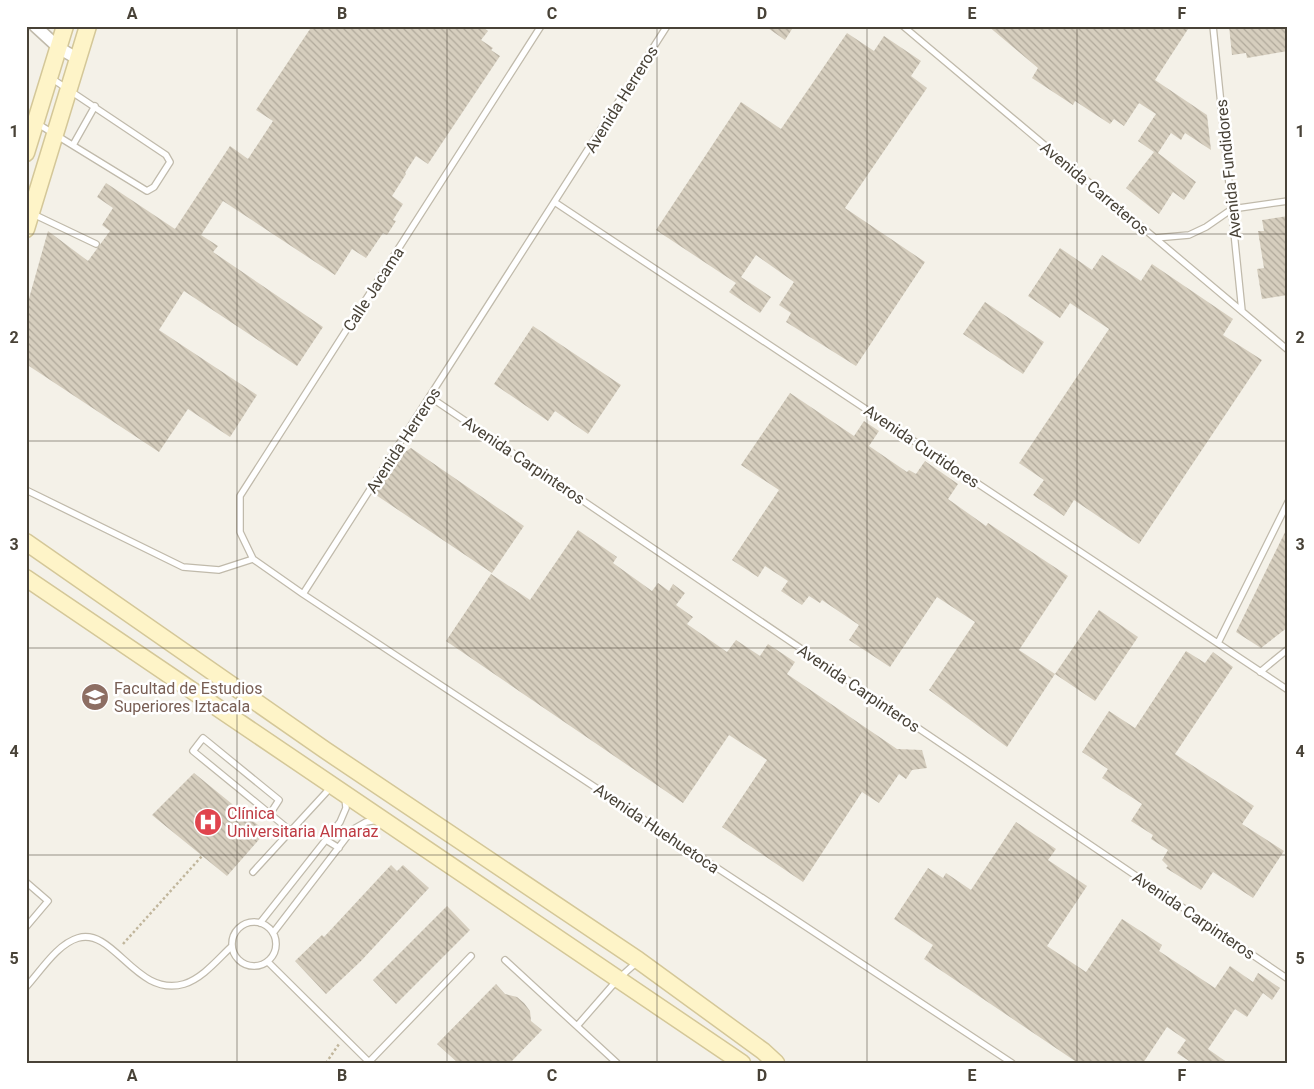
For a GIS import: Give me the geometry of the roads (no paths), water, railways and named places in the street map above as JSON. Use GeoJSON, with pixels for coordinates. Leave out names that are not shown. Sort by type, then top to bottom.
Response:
{"type":"FeatureCollection","features":[{"type":"Feature","properties":{"kind":"main road"},"geometry":{"type":"LineString","coordinates":[[26,153],[66,26]]}},
{"type":"Feature","properties":{"kind":"main road"},"geometry":{"type":"LineString","coordinates":[[26,229],[88,26]]}},
{"type":"Feature","properties":{"kind":"main road"},"geometry":{"type":"LineString","coordinates":[[26,542],[325,750],[638,960],[763,1051],[776,1063]]}},
{"type":"Feature","properties":{"kind":"main road"},"geometry":{"type":"LineString","coordinates":[[26,578],[742,1063]]}},
{"type":"Feature","properties":{"kind":"main road"},"geometry":{"type":"LineString","coordinates":[[312,770],[325,750]]}},
{"type":"Feature","properties":{"kind":"street"},"geometry":{"type":"LineString","coordinates":[[35,26],[46,31],[59,48],[78,59]]}},
{"type":"Feature","properties":{"kind":"lane","name":"Calle Jacama"},"geometry":{"type":"LineString","coordinates":[[253,558],[240,532],[240,496],[541,26]]}},
{"type":"Feature","properties":{"kind":"lane","name":"Avenida Herreros"},"geometry":{"type":"LineString","coordinates":[[303,594],[556,203],[667,26]]}},
{"type":"Feature","properties":{"kind":"lane","name":"Avenida Carreteros"},"geometry":{"type":"LineString","coordinates":[[903,26],[1288,350]]}},
{"type":"Feature","properties":{"kind":"lane","name":"Avenida Fundidores"},"geometry":{"type":"LineString","coordinates":[[1213,26],[1242,311]]}},
{"type":"Feature","properties":{"kind":"lane"},"geometry":{"type":"LineString","coordinates":[[36,123],[54,136],[73,145],[147,191],[154,187],[170,162],[166,155],[50,77]]}},
{"type":"Feature","properties":{"kind":"lane"},"geometry":{"type":"LineString","coordinates":[[73,145],[95,106]]}},
{"type":"Feature","properties":{"kind":"lane"},"geometry":{"type":"LineString","coordinates":[[1155,238],[1189,235],[1206,227],[1232,209],[1288,201]]}},
{"type":"Feature","properties":{"kind":"lane","name":"Avenida Curtidores"},"geometry":{"type":"LineString","coordinates":[[556,203],[1288,690]]}},
{"type":"Feature","properties":{"kind":"lane"},"geometry":{"type":"LineString","coordinates":[[31,213],[96,244]]}},
{"type":"Feature","properties":{"kind":"lane","name":"Avenida Carpinteros"},"geometry":{"type":"LineString","coordinates":[[430,397],[1288,979]]}},
{"type":"Feature","properties":{"kind":"lane"},"geometry":{"type":"LineString","coordinates":[[26,490],[183,567],[218,570],[253,558],[303,594]]}},
{"type":"Feature","properties":{"kind":"lane"},"geometry":{"type":"LineString","coordinates":[[1218,642],[1288,502]]}},
{"type":"Feature","properties":{"kind":"lane","name":"Avenida Huehuetoca"},"geometry":{"type":"LineString","coordinates":[[303,594],[1012,1063]]}},
{"type":"Feature","properties":{"kind":"lane"},"geometry":{"type":"LineString","coordinates":[[1260,672],[1288,649]]}},
{"type":"Feature","properties":{"kind":"lane"},"geometry":{"type":"LineString","coordinates":[[270,814],[279,800],[203,738],[193,752],[292,832]]}},
{"type":"Feature","properties":{"kind":"lane"},"geometry":{"type":"LineString","coordinates":[[253,872],[292,832],[339,789]]}},
{"type":"Feature","properties":{"kind":"lane"},"geometry":{"type":"LineString","coordinates":[[260,923],[344,816],[339,789]]}},
{"type":"Feature","properties":{"kind":"lane"},"geometry":{"type":"LineString","coordinates":[[273,933],[352,830],[383,819]]}},
{"type":"Feature","properties":{"kind":"lane"},"geometry":{"type":"LineString","coordinates":[[326,840],[339,848]]}},
{"type":"Feature","properties":{"kind":"lane"},"geometry":{"type":"LineString","coordinates":[[26,882],[48,901],[26,927]]}},
{"type":"Feature","properties":{"kind":"lane"},"geometry":{"type":"LineString","coordinates":[[26,987],[64,946],[79,937],[98,939],[147,980],[164,986],[184,984],[203,974],[232,946],[237,930],[243,925],[260,923],[273,933],[276,948],[268,962],[253,966],[245,965],[234,954],[232,946]]}},
{"type":"Feature","properties":{"kind":"lane"},"geometry":{"type":"LineString","coordinates":[[268,962],[369,1062],[471,956]]}},
{"type":"Feature","properties":{"kind":"lane"},"geometry":{"type":"LineString","coordinates":[[505,960],[617,1063]]}},
{"type":"Feature","properties":{"kind":"lane"},"geometry":{"type":"LineString","coordinates":[[577,1026],[618,979],[638,960]]}},
{"type":"Feature","properties":{"kind":"place","name":"Facultad de Estudios Superiores Iztacala"},"geometry":{"type":"Point","coordinates":[95,697]}},
{"type":"Feature","properties":{"kind":"place","name":"Clínica Universitaria Almaraz"},"geometry":{"type":"Point","coordinates":[208,822]}}]}
